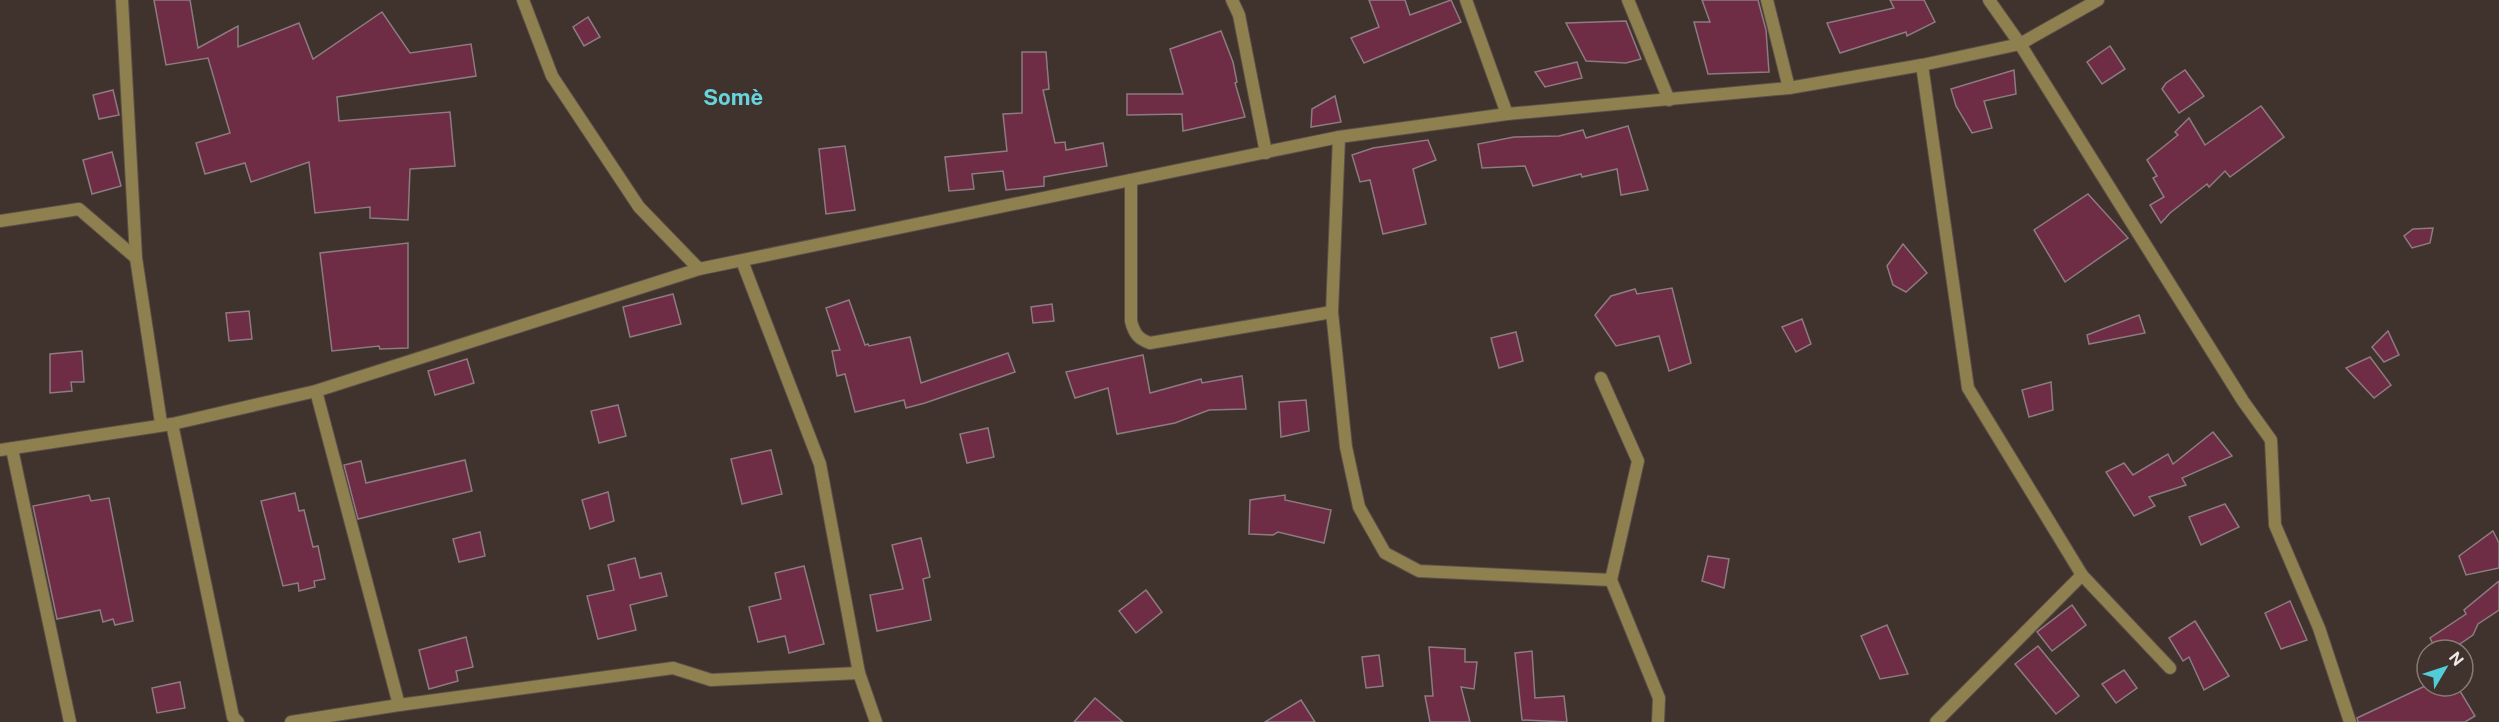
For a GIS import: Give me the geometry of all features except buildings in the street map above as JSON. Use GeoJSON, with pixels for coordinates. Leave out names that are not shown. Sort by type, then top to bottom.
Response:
{"type":"FeatureCollection","features":[{"type":"Feature","properties":{"kind":"street"},"geometry":{"type":"LineString","coordinates":[[123,0],[136,258],[166,424],[233,717],[238,722]]}},
{"type":"Feature","properties":{"kind":"street"},"geometry":{"type":"LineString","coordinates":[[523,0],[552,76],[639,207],[699,269]]}},
{"type":"Feature","properties":{"kind":"street"},"geometry":{"type":"LineString","coordinates":[[1232,0],[1239,15],[1266,153]]}},
{"type":"Feature","properties":{"kind":"street"},"geometry":{"type":"LineString","coordinates":[[1466,0],[1507,114]]}},
{"type":"Feature","properties":{"kind":"street"},"geometry":{"type":"LineString","coordinates":[[1628,0],[1669,100]]}},
{"type":"Feature","properties":{"kind":"street"},"geometry":{"type":"LineString","coordinates":[[1767,0],[1789,88]]}},
{"type":"Feature","properties":{"kind":"street"},"geometry":{"type":"LineString","coordinates":[[1989,0],[2020,44],[2243,401],[2271,440],[2275,525],[2319,628],[2350,722]]}},
{"type":"Feature","properties":{"kind":"street"},"geometry":{"type":"LineString","coordinates":[[70,722],[6,449],[166,424],[316,391],[699,269],[1338,137],[1507,114],[1789,88],[1922,65],[2020,44],[2098,0]]}},
{"type":"Feature","properties":{"kind":"street"},"geometry":{"type":"LineString","coordinates":[[1922,65],[1968,388],[2082,575],[2170,668]]}},
{"type":"Feature","properties":{"kind":"street"},"geometry":{"type":"LineString","coordinates":[[1338,137],[1332,312],[1346,447],[1359,507],[1385,553],[1419,571],[1611,580]]}},
{"type":"Feature","properties":{"kind":"street"},"geometry":{"type":"LineString","coordinates":[[1131,180],[1131,321],[1133,331],[1142,340],[1150,343],[1332,312]]}},
{"type":"Feature","properties":{"kind":"street"},"geometry":{"type":"LineString","coordinates":[[0,221],[79,209],[136,258]]}},
{"type":"Feature","properties":{"kind":"street"},"geometry":{"type":"LineString","coordinates":[[742,261],[820,464],[859,673],[876,722]]}},
{"type":"Feature","properties":{"kind":"street"},"geometry":{"type":"LineString","coordinates":[[1601,378],[1638,461],[1611,580],[1659,698],[1658,722]]}},
{"type":"Feature","properties":{"kind":"street"},"geometry":{"type":"LineString","coordinates":[[316,391],[399,705]]}},
{"type":"Feature","properties":{"kind":"street"},"geometry":{"type":"LineString","coordinates":[[1935,722],[2082,575]]}},
{"type":"Feature","properties":{"kind":"street"},"geometry":{"type":"LineString","coordinates":[[291,722],[673,668],[711,680],[859,673]]}},
{"type":"Feature","properties":{"kind":"district","name":"Somè"},"geometry":{"type":"Point","coordinates":[733,97]}}]}
